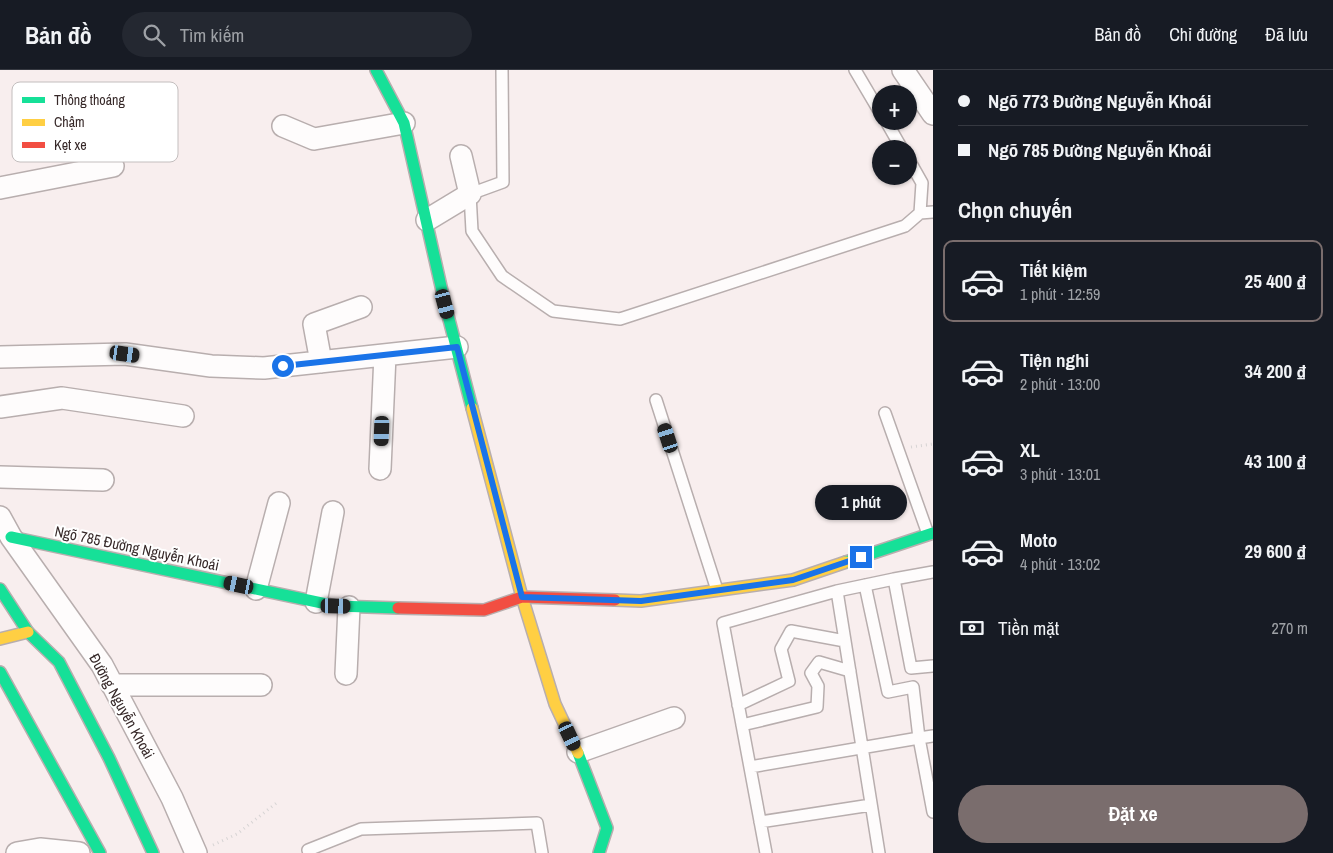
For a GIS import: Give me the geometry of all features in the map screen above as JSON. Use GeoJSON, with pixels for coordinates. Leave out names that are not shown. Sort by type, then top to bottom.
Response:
{"type":"FeatureCollection","features":[{"type":"Feature","properties":{"kind":"street"},"geometry":{"type":"LineString","coordinates":[[376,70],[404,123],[457,347],[522,597],[555,704],[578,752],[607,828],[599,853]]}},
{"type":"Feature","properties":{"kind":"street"},"geometry":{"type":"LineString","coordinates":[[903,70],[933,114]]}},
{"type":"Feature","properties":{"kind":"street"},"geometry":{"type":"LineString","coordinates":[[283,126],[314,139],[404,123]]}},
{"type":"Feature","properties":{"kind":"street"},"geometry":{"type":"LineString","coordinates":[[427,220],[470,194],[461,156]]}},
{"type":"Feature","properties":{"kind":"street"},"geometry":{"type":"LineString","coordinates":[[0,188],[113,166]]}},
{"type":"Feature","properties":{"kind":"street"},"geometry":{"type":"LineString","coordinates":[[321,362],[314,324],[361,307]]}},
{"type":"Feature","properties":{"kind":"street"},"geometry":{"type":"LineString","coordinates":[[0,357],[125,354],[212,366],[264,368],[457,347]]}},
{"type":"Feature","properties":{"kind":"street"},"geometry":{"type":"LineString","coordinates":[[380,469],[385,355]]}},
{"type":"Feature","properties":{"kind":"street"},"geometry":{"type":"LineString","coordinates":[[0,407],[62,398],[183,416]]}},
{"type":"Feature","properties":{"kind":"street"},"geometry":{"type":"LineString","coordinates":[[0,477],[103,480]]}},
{"type":"Feature","properties":{"kind":"street"},"geometry":{"type":"LineString","coordinates":[[256,589],[279,504]]}},
{"type":"Feature","properties":{"kind":"street"},"geometry":{"type":"LineString","coordinates":[[316,602],[333,512]]}},
{"type":"Feature","properties":{"kind":"street","name":"Đường Nguyễn Khoái"},"geometry":{"type":"LineString","coordinates":[[0,518],[11,537],[102,665],[172,798],[196,853]]}},
{"type":"Feature","properties":{"kind":"street","name":"Ngõ 785 Đường Nguyễn Khoái"},"geometry":{"type":"LineString","coordinates":[[11,537],[316,602],[350,606],[484,610],[522,597],[641,601],[793,580],[930,533]]}},
{"type":"Feature","properties":{"kind":"street"},"geometry":{"type":"LineString","coordinates":[[0,589],[28,632],[59,662],[109,758],[153,853]]}},
{"type":"Feature","properties":{"kind":"street"},"geometry":{"type":"LineString","coordinates":[[346,674],[350,606]]}},
{"type":"Feature","properties":{"kind":"street"},"geometry":{"type":"LineString","coordinates":[[0,639],[28,632]]}},
{"type":"Feature","properties":{"kind":"street"},"geometry":{"type":"LineString","coordinates":[[0,672],[100,853]]}},
{"type":"Feature","properties":{"kind":"street"},"geometry":{"type":"LineString","coordinates":[[112,686],[261,685]]}},
{"type":"Feature","properties":{"kind":"street"},"geometry":{"type":"LineString","coordinates":[[578,752],[674,718]]}},
{"type":"Feature","properties":{"kind":"street"},"geometry":{"type":"LineString","coordinates":[[17,853],[40,849],[79,853]]}},
{"type":"Feature","properties":{"kind":"lane"},"geometry":{"type":"LineString","coordinates":[[502,70],[503,182],[470,194],[472,230],[502,276],[552,311],[620,319],[905,226],[920,213],[933,212]]}},
{"type":"Feature","properties":{"kind":"lane"},"geometry":{"type":"LineString","coordinates":[[855,70],[872,99]]}},
{"type":"Feature","properties":{"kind":"lane"},"geometry":{"type":"LineString","coordinates":[[917,174],[922,183],[920,213]]}},
{"type":"Feature","properties":{"kind":"lane"},"geometry":{"type":"LineString","coordinates":[[656,400],[717,590]]}},
{"type":"Feature","properties":{"kind":"lane"},"geometry":{"type":"LineString","coordinates":[[885,413],[930,533]]}},
{"type":"Feature","properties":{"kind":"lane"},"geometry":{"type":"LineString","coordinates":[[766,853],[723,624],[837,590],[933,572]]}},
{"type":"Feature","properties":{"kind":"lane"},"geometry":{"type":"LineString","coordinates":[[894,579],[911,668],[933,666]]}},
{"type":"Feature","properties":{"kind":"lane"},"geometry":{"type":"LineString","coordinates":[[865,585],[888,692],[913,687],[919,738],[933,812]]}},
{"type":"Feature","properties":{"kind":"lane"},"geometry":{"type":"LineString","coordinates":[[837,590],[880,853]]}},
{"type":"Feature","properties":{"kind":"lane"},"geometry":{"type":"LineString","coordinates":[[738,705],[789,681],[780,650],[792,631],[845,641]]}},
{"type":"Feature","properties":{"kind":"lane"},"geometry":{"type":"LineString","coordinates":[[742,725],[817,707],[818,686],[811,673],[819,662],[850,671]]}},
{"type":"Feature","properties":{"kind":"lane"},"geometry":{"type":"LineString","coordinates":[[750,767],[862,746],[933,736]]}},
{"type":"Feature","properties":{"kind":"lane"},"geometry":{"type":"LineString","coordinates":[[760,822],[872,805]]}},
{"type":"Feature","properties":{"kind":"lane"},"geometry":{"type":"LineString","coordinates":[[309,853],[308,850],[361,829],[537,823],[542,853]]}},
{"type":"Feature","properties":{"kind":"path"},"geometry":{"type":"LineString","coordinates":[[898,449],[933,444]]}},
{"type":"Feature","properties":{"kind":"path"},"geometry":{"type":"LineString","coordinates":[[196,853],[237,834],[278,801]]}},
{"type":"Feature","properties":{"kind":"traffic: fast"},"geometry":{"type":"LineString","coordinates":[[376,70],[404,123],[445,304],[472,408]]}},
{"type":"Feature","properties":{"kind":"traffic: fast"},"geometry":{"type":"LineString","coordinates":[[846,562],[933,533]]}},
{"type":"Feature","properties":{"kind":"traffic: fast"},"geometry":{"type":"LineString","coordinates":[[11,537],[336,606],[398,608]]}},
{"type":"Feature","properties":{"kind":"traffic: fast"},"geometry":{"type":"LineString","coordinates":[[0,589],[28,632],[59,662],[109,758],[153,853]]}},
{"type":"Feature","properties":{"kind":"traffic: fast"},"geometry":{"type":"LineString","coordinates":[[0,672],[100,853]]}},
{"type":"Feature","properties":{"kind":"traffic: fast"},"geometry":{"type":"LineString","coordinates":[[578,753],[607,828],[599,853]]}},
{"type":"Feature","properties":{"kind":"traffic: slow"},"geometry":{"type":"LineString","coordinates":[[472,408],[522,597],[555,704],[578,753]]}},
{"type":"Feature","properties":{"kind":"traffic: slow"},"geometry":{"type":"LineString","coordinates":[[615,600],[641,601],[793,580],[846,562]]}},
{"type":"Feature","properties":{"kind":"traffic: slow"},"geometry":{"type":"LineString","coordinates":[[0,639],[28,632]]}},
{"type":"Feature","properties":{"kind":"traffic: jam"},"geometry":{"type":"LineString","coordinates":[[398,608],[484,610],[522,597],[615,600]]}},
{"type":"Feature","properties":{"kind":"route"},"geometry":{"type":"LineString","coordinates":[[283,366],[457,347],[522,597],[641,601],[793,580],[861,557]]}}]}
